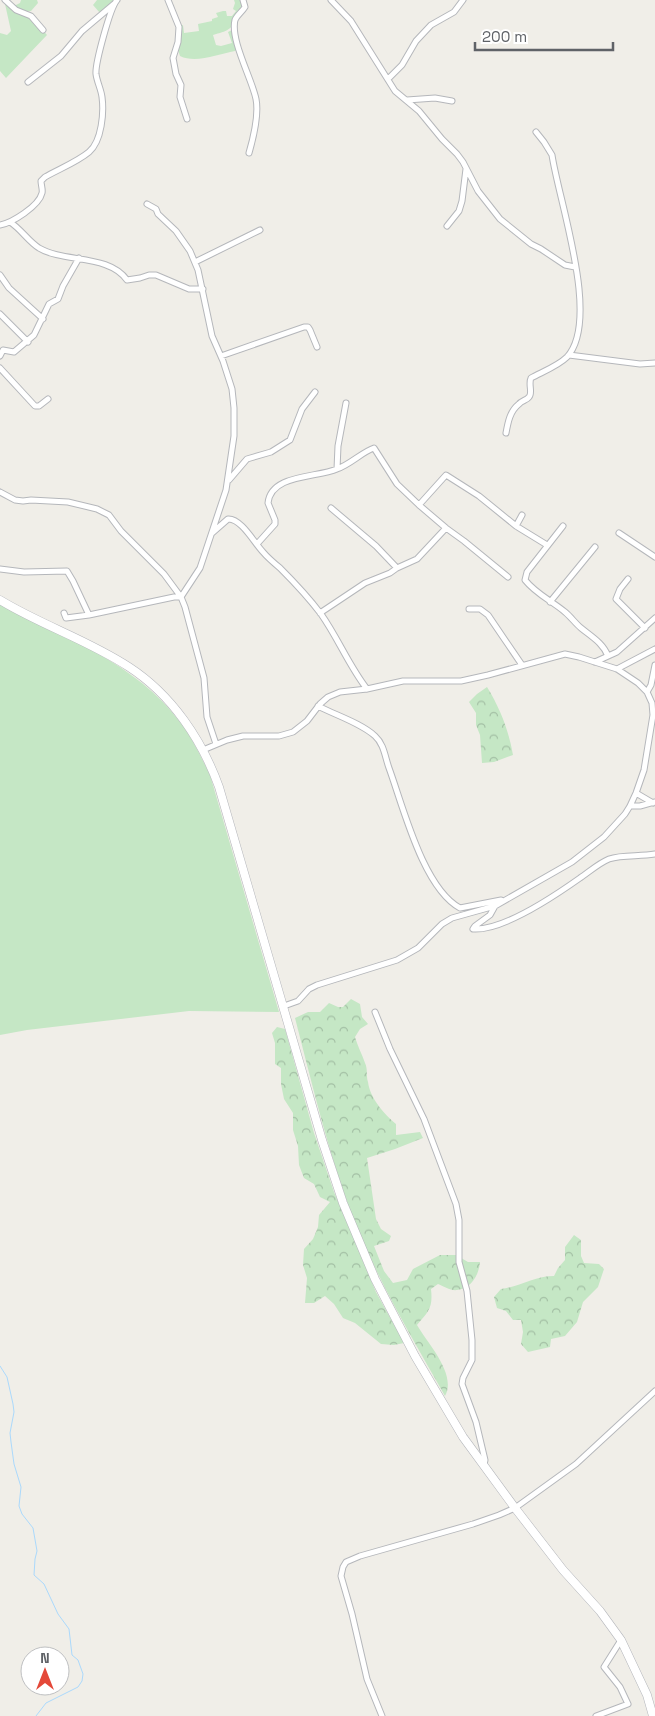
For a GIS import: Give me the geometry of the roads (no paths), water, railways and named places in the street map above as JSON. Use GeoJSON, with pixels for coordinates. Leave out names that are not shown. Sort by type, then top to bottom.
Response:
{"type":"FeatureCollection","features":[{"type":"Feature","properties":{"kind":"street"},"geometry":{"type":"LineString","coordinates":[[5,0],[16,10],[32,16],[43,30]]}},
{"type":"Feature","properties":{"kind":"street"},"geometry":{"type":"LineString","coordinates":[[168,0],[179,28],[178,42],[173,58],[176,74],[181,85],[180,97],[187,119]]}},
{"type":"Feature","properties":{"kind":"street"},"geometry":{"type":"LineString","coordinates":[[243,0],[245,7],[235,20],[235,29],[241,57],[256,100],[253,140],[249,153]]}},
{"type":"Feature","properties":{"kind":"street"},"geometry":{"type":"LineString","coordinates":[[331,0],[351,21],[395,91],[419,111],[442,140],[457,154],[488,205],[515,232],[558,261],[575,267]]}},
{"type":"Feature","properties":{"kind":"street"},"geometry":{"type":"LineString","coordinates":[[388,79],[402,65],[416,41],[431,25],[454,12],[463,0]]}},
{"type":"Feature","properties":{"kind":"street"},"geometry":{"type":"LineString","coordinates":[[28,82],[61,56],[82,31],[115,2]]}},
{"type":"Feature","properties":{"kind":"street"},"geometry":{"type":"LineString","coordinates":[[0,225],[22,215],[36,202],[42,193],[42,181],[45,177],[90,151],[97,139],[102,113],[102,96],[97,67],[115,2]]}},
{"type":"Feature","properties":{"kind":"street"},"geometry":{"type":"LineString","coordinates":[[406,100],[435,98],[452,100]]}},
{"type":"Feature","properties":{"kind":"street"},"geometry":{"type":"LineString","coordinates":[[506,433],[511,413],[516,406],[529,397],[529,381],[531,378],[569,355],[576,343],[580,320],[579,283],[552,155],[536,132]]}},
{"type":"Feature","properties":{"kind":"street"},"geometry":{"type":"LineString","coordinates":[[447,226],[459,211],[466,169]]}},
{"type":"Feature","properties":{"kind":"street"},"geometry":{"type":"LineString","coordinates":[[147,204],[156,209],[158,214],[176,231],[195,262],[203,288],[212,336],[232,389],[234,408],[234,436],[228,480],[200,568],[181,597]]}},
{"type":"Feature","properties":{"kind":"street"},"geometry":{"type":"LineString","coordinates":[[10,222],[18,227],[39,248],[58,255],[85,259],[111,267],[127,280],[156,275],[189,288],[203,288]]}},
{"type":"Feature","properties":{"kind":"street"},"geometry":{"type":"LineString","coordinates":[[195,262],[260,230]]}},
{"type":"Feature","properties":{"kind":"street"},"geometry":{"type":"LineString","coordinates":[[0,356],[4,350],[14,352],[34,335],[49,304],[58,299],[62,286],[79,258]]}},
{"type":"Feature","properties":{"kind":"street"},"geometry":{"type":"LineString","coordinates":[[0,275],[9,288],[43,319]]}},
{"type":"Feature","properties":{"kind":"street"},"geometry":{"type":"LineString","coordinates":[[0,314],[28,342]]}},
{"type":"Feature","properties":{"kind":"street"},"geometry":{"type":"LineString","coordinates":[[221,356],[304,327],[308,327],[310,330],[317,347]]}},
{"type":"Feature","properties":{"kind":"street"},"geometry":{"type":"LineString","coordinates":[[569,355],[640,364],[655,363]]}},
{"type":"Feature","properties":{"kind":"street"},"geometry":{"type":"LineString","coordinates":[[0,368],[35,406],[39,406],[48,399]]}},
{"type":"Feature","properties":{"kind":"street"},"geometry":{"type":"LineString","coordinates":[[228,480],[247,459],[271,452],[290,440],[302,409],[315,392]]}},
{"type":"Feature","properties":{"kind":"street"},"geometry":{"type":"LineString","coordinates":[[337,470],[338,446],[346,403]]}},
{"type":"Feature","properties":{"kind":"street"},"geometry":{"type":"LineString","coordinates":[[257,544],[275,524],[268,503],[272,492],[279,484],[337,470],[374,448],[398,484],[419,505],[508,577]]}},
{"type":"Feature","properties":{"kind":"street"},"geometry":{"type":"LineString","coordinates":[[419,505],[446,475],[478,496],[516,526],[547,545]]}},
{"type":"Feature","properties":{"kind":"street"},"geometry":{"type":"LineString","coordinates":[[0,492],[15,500],[68,502],[97,509],[109,515],[121,531],[158,568],[181,597],[185,607],[205,684],[207,717],[216,744]]}},
{"type":"Feature","properties":{"kind":"street"},"geometry":{"type":"LineString","coordinates":[[332,508],[376,546],[397,568]]}},
{"type":"Feature","properties":{"kind":"street"},"geometry":{"type":"LineString","coordinates":[[516,526],[522,515]]}},
{"type":"Feature","properties":{"kind":"street"},"geometry":{"type":"LineString","coordinates":[[212,534],[228,519],[232,518],[235,520],[263,553],[286,575],[320,613],[356,676],[367,689]]}},
{"type":"Feature","properties":{"kind":"street"},"geometry":{"type":"LineString","coordinates":[[563,526],[525,577],[528,584],[593,636],[608,656]]}},
{"type":"Feature","properties":{"kind":"street"},"geometry":{"type":"LineString","coordinates":[[320,613],[364,583],[418,560],[446,528]]}},
{"type":"Feature","properties":{"kind":"street"},"geometry":{"type":"LineString","coordinates":[[619,533],[655,557]]}},
{"type":"Feature","properties":{"kind":"street"},"geometry":{"type":"LineString","coordinates":[[550,602],[594,547]]}},
{"type":"Feature","properties":{"kind":"street"},"geometry":{"type":"LineString","coordinates":[[0,570],[24,572],[67,571],[89,615]]}},
{"type":"Feature","properties":{"kind":"street"},"geometry":{"type":"LineString","coordinates":[[628,579],[620,589],[616,599],[644,628]]}},
{"type":"Feature","properties":{"kind":"street"},"geometry":{"type":"LineString","coordinates":[[64,613],[66,618],[89,615],[181,597]]}},
{"type":"Feature","properties":{"kind":"street"},"geometry":{"type":"LineString","coordinates":[[0,600],[100,650],[129,667],[145,679],[181,716],[203,750],[219,787],[322,1140],[343,1203],[375,1279],[415,1356],[463,1437],[563,1570],[600,1611],[621,1640],[644,1687],[653,1716]]}},
{"type":"Feature","properties":{"kind":"street"},"geometry":{"type":"LineString","coordinates":[[469,609],[480,609],[488,615],[522,665]]}},
{"type":"Feature","properties":{"kind":"street"},"geometry":{"type":"LineString","coordinates":[[594,662],[617,652],[655,618]]}},
{"type":"Feature","properties":{"kind":"street"},"geometry":{"type":"LineString","coordinates":[[617,669],[655,649]]}},
{"type":"Feature","properties":{"kind":"street"},"geometry":{"type":"LineString","coordinates":[[203,750],[242,736],[280,736],[293,732],[307,721],[318,706],[328,697],[340,692],[367,689],[403,681],[461,681],[565,654],[617,669],[638,683],[647,692],[652,703],[653,715],[650,740],[644,770],[636,793],[625,814],[604,837],[572,862],[495,906],[452,918],[442,924],[418,948],[397,960],[317,985],[309,989],[298,1001],[284,1006]]}},
{"type":"Feature","properties":{"kind":"street"},"geometry":{"type":"LineString","coordinates":[[647,692],[655,665]]}},
{"type":"Feature","properties":{"kind":"street"},"geometry":{"type":"LineString","coordinates":[[318,706],[365,729],[379,741],[416,843],[429,874],[440,892],[460,908],[506,899]]}},
{"type":"Feature","properties":{"kind":"street"},"geometry":{"type":"LineString","coordinates":[[650,740],[655,745]]}},
{"type":"Feature","properties":{"kind":"street"},"geometry":{"type":"LineString","coordinates":[[636,793],[654,803]]}},
{"type":"Feature","properties":{"kind":"street"},"geometry":{"type":"LineString","coordinates":[[630,806],[654,803]]}},
{"type":"Feature","properties":{"kind":"street"},"geometry":{"type":"LineString","coordinates":[[495,906],[490,915],[475,926],[474,929],[506,921],[535,906],[607,860],[654,854]]}},
{"type":"Feature","properties":{"kind":"street"},"geometry":{"type":"LineString","coordinates":[[374,1012],[424,1119],[456,1204],[459,1220],[459,1262],[467,1291],[472,1340],[472,1360],[462,1384],[476,1422],[485,1460],[484,1465]]}},
{"type":"Feature","properties":{"kind":"street"},"geometry":{"type":"LineString","coordinates":[[382,1716],[367,1679],[361,1657],[352,1614],[342,1581],[342,1567],[350,1559],[500,1516],[515,1508],[576,1464],[655,1391]]}},
{"type":"Feature","properties":{"kind":"street"},"geometry":{"type":"LineString","coordinates":[[596,1716],[628,1704],[620,1687],[604,1667],[621,1640]]}},
{"type":"Feature","properties":{"kind":"waterway"},"geometry":{"type":"LineString","coordinates":[[0,1366],[7,1377],[13,1404],[14,1412],[10,1433],[14,1464],[21,1487],[19,1506],[22,1514],[33,1528],[37,1551],[34,1575],[44,1584],[58,1614],[69,1629],[72,1655],[78,1660],[83,1674],[82,1681],[78,1687],[46,1703],[36,1716]]}}]}
